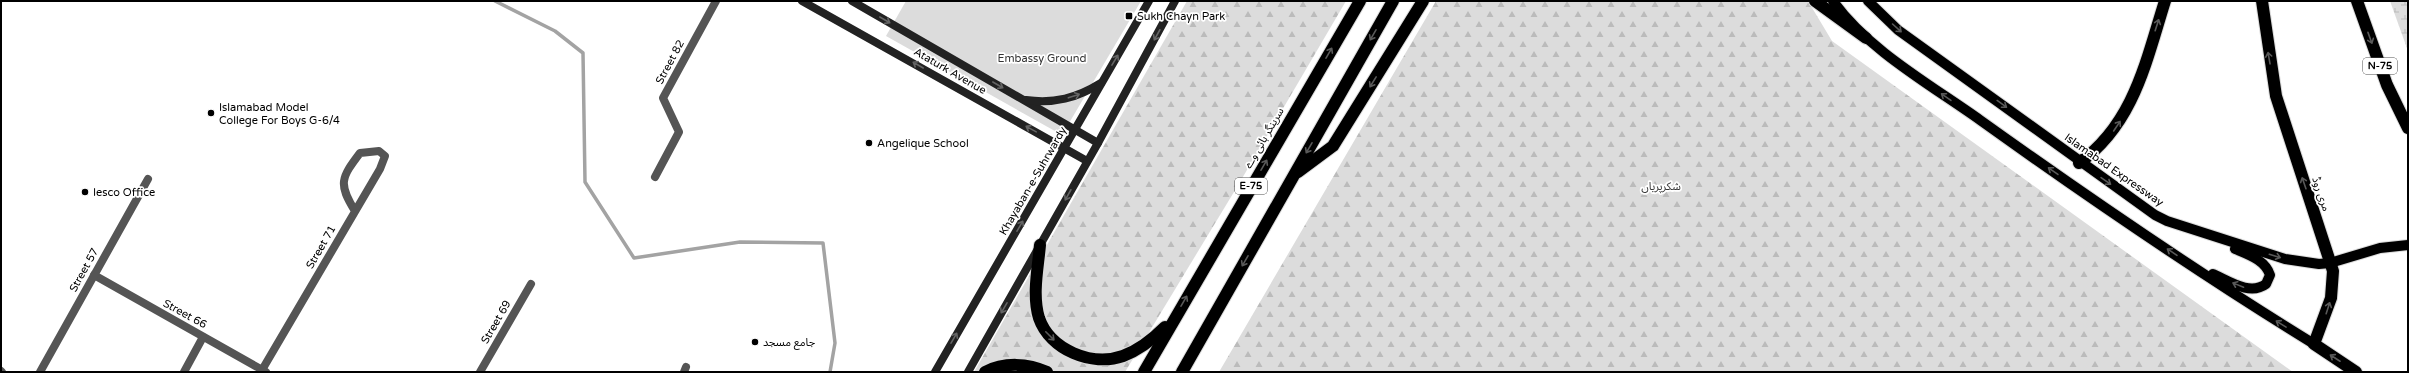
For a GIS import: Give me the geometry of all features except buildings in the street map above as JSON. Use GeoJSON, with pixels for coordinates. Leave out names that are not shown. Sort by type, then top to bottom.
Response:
{"type":"FeatureCollection","features":[{"type":"Feature","properties":{"kind":"highway","name":"سرینگر ہائی وے"},"geometry":{"type":"LineString","coordinates":[[1144,372],[1360,1]]}},
{"type":"Feature","properties":{"kind":"highway","name":"E-75"},"geometry":{"type":"LineString","coordinates":[[1182,372],[1393,1]]}},
{"type":"Feature","properties":{"kind":"highway"},"geometry":{"type":"LineString","coordinates":[[1294,175],[1333,146],[1423,1]]}},
{"type":"Feature","properties":{"kind":"highway"},"geometry":{"type":"LineString","coordinates":[[1815,1],[1866,38]]}},
{"type":"Feature","properties":{"kind":"highway"},"geometry":{"type":"LineString","coordinates":[[2079,163],[2107,138],[2125,114],[2143,73],[2165,1]]}},
{"type":"Feature","properties":{"kind":"highway","name":"مری روڈ"},"geometry":{"type":"LineString","coordinates":[[2262,1],[2276,96],[2330,263],[2333,278],[2331,298],[2314,344]]}},
{"type":"Feature","properties":{"kind":"highway","name":"N-75"},"geometry":{"type":"LineString","coordinates":[[2357,1],[2388,85],[2408,128]]}},
{"type":"Feature","properties":{"kind":"highway"},"geometry":{"type":"LineString","coordinates":[[1040,245],[1036,307],[1045,331],[1060,346],[1080,356],[1094,358],[1122,356],[1155,337],[1176,316]]}},
{"type":"Feature","properties":{"kind":"highway"},"geometry":{"type":"LineString","coordinates":[[2314,344],[2356,372]]}},
{"type":"Feature","properties":{"kind":"highway"},"geometry":{"type":"LineString","coordinates":[[985,372],[1005,366],[1022,365],[1047,372]]}},
{"type":"Feature","properties":{"kind":"main road","name":"Ataturk Avenue"},"geometry":{"type":"LineString","coordinates":[[802,1],[1087,161]]}},
{"type":"Feature","properties":{"kind":"main road","name":"Ataturk Avenue"},"geometry":{"type":"LineString","coordinates":[[852,1],[1098,143]]}},
{"type":"Feature","properties":{"kind":"main road","name":"Khayaban-e-Suhrwardy"},"geometry":{"type":"LineString","coordinates":[[935,372],[1149,1]]}},
{"type":"Feature","properties":{"kind":"main road"},"geometry":{"type":"LineString","coordinates":[[968,372],[1098,143],[1175,1]]}},
{"type":"Feature","properties":{"kind":"main road"},"geometry":{"type":"LineString","coordinates":[[1833,1],[1842,14],[1866,38],[2012,143],[2185,261],[2314,344]]}},
{"type":"Feature","properties":{"kind":"main road","name":"Islamabad Expressway"},"geometry":{"type":"LineString","coordinates":[[1868,1],[1898,30],[2079,163],[2155,215],[2201,233],[2285,259],[2318,264],[2330,263],[2380,248],[2408,245]]}},
{"type":"Feature","properties":{"kind":"main road"},"geometry":{"type":"LineString","coordinates":[[1022,99],[1038,101],[1072,98],[1102,83]]}},
{"type":"Feature","properties":{"kind":"main road"},"geometry":{"type":"LineString","coordinates":[[2185,261],[2246,288],[2261,288],[2269,279],[2268,270],[2260,261],[2201,233]]}},
{"type":"Feature","properties":{"kind":"street","name":"Street 82"},"geometry":{"type":"LineString","coordinates":[[655,177],[679,132],[663,98],[716,1]]}},
{"type":"Feature","properties":{"kind":"street","name":"Street 71"},"geometry":{"type":"LineString","coordinates":[[264,371],[355,211],[385,156],[379,151],[360,153],[344,176],[344,193],[355,211]]}},
{"type":"Feature","properties":{"kind":"street","name":"Street 57"},"geometry":{"type":"LineString","coordinates":[[40,372],[148,179]]}},
{"type":"Feature","properties":{"kind":"street","name":"Street 66"},"geometry":{"type":"LineString","coordinates":[[94,275],[264,371]]}},
{"type":"Feature","properties":{"kind":"street","name":"Street 69"},"geometry":{"type":"LineString","coordinates":[[480,372],[531,284]]}},
{"type":"Feature","properties":{"kind":"street"},"geometry":{"type":"LineString","coordinates":[[184,372],[203,337]]}},
{"type":"Feature","properties":{"kind":"green space","name":"Embassy Ground"},"geometry":{"type":"Polygon","coordinates":[[[906,1],[1141,1],[1062,135],[886,36],[906,1]]]}},
{"type":"Feature","properties":{"kind":"green space"},"geometry":{"type":"Polygon","coordinates":[[[1187,1],[1346,1],[1237,187],[1125,372],[974,372],[1187,1]]]}},
{"type":"Feature","properties":{"kind":"green space","name":"شکرپریاں"},"geometry":{"type":"Polygon","coordinates":[[[1436,1],[1808,1],[1832,41],[2293,372],[1219,372],[1436,1]]]}},
{"type":"Feature","properties":{"kind":"green space"},"geometry":{"type":"Polygon","coordinates":[[[2390,1],[2408,1],[2408,51],[2390,1]]]}},
{"type":"Feature","properties":{"kind":"waterway"},"geometry":{"type":"LineString","coordinates":[[495,1],[555,31],[583,53],[585,182],[634,258],[740,242],[823,243],[835,343],[830,372]]}},
{"type":"Feature","properties":{"kind":"place","name":"Sukh Chayn Park"},"geometry":{"type":"Point","coordinates":[1129,16]}},
{"type":"Feature","properties":{"kind":"place","name":"Islamabad Model College For Boys G-6/4"},"geometry":{"type":"Point","coordinates":[211,113]}},
{"type":"Feature","properties":{"kind":"place","name":"Angelique School"},"geometry":{"type":"Point","coordinates":[869,143]}},
{"type":"Feature","properties":{"kind":"place","name":"Iesco Office"},"geometry":{"type":"Point","coordinates":[85,192]}},
{"type":"Feature","properties":{"kind":"place","name":"جامع مسجد"},"geometry":{"type":"Point","coordinates":[755,342]}}]}
